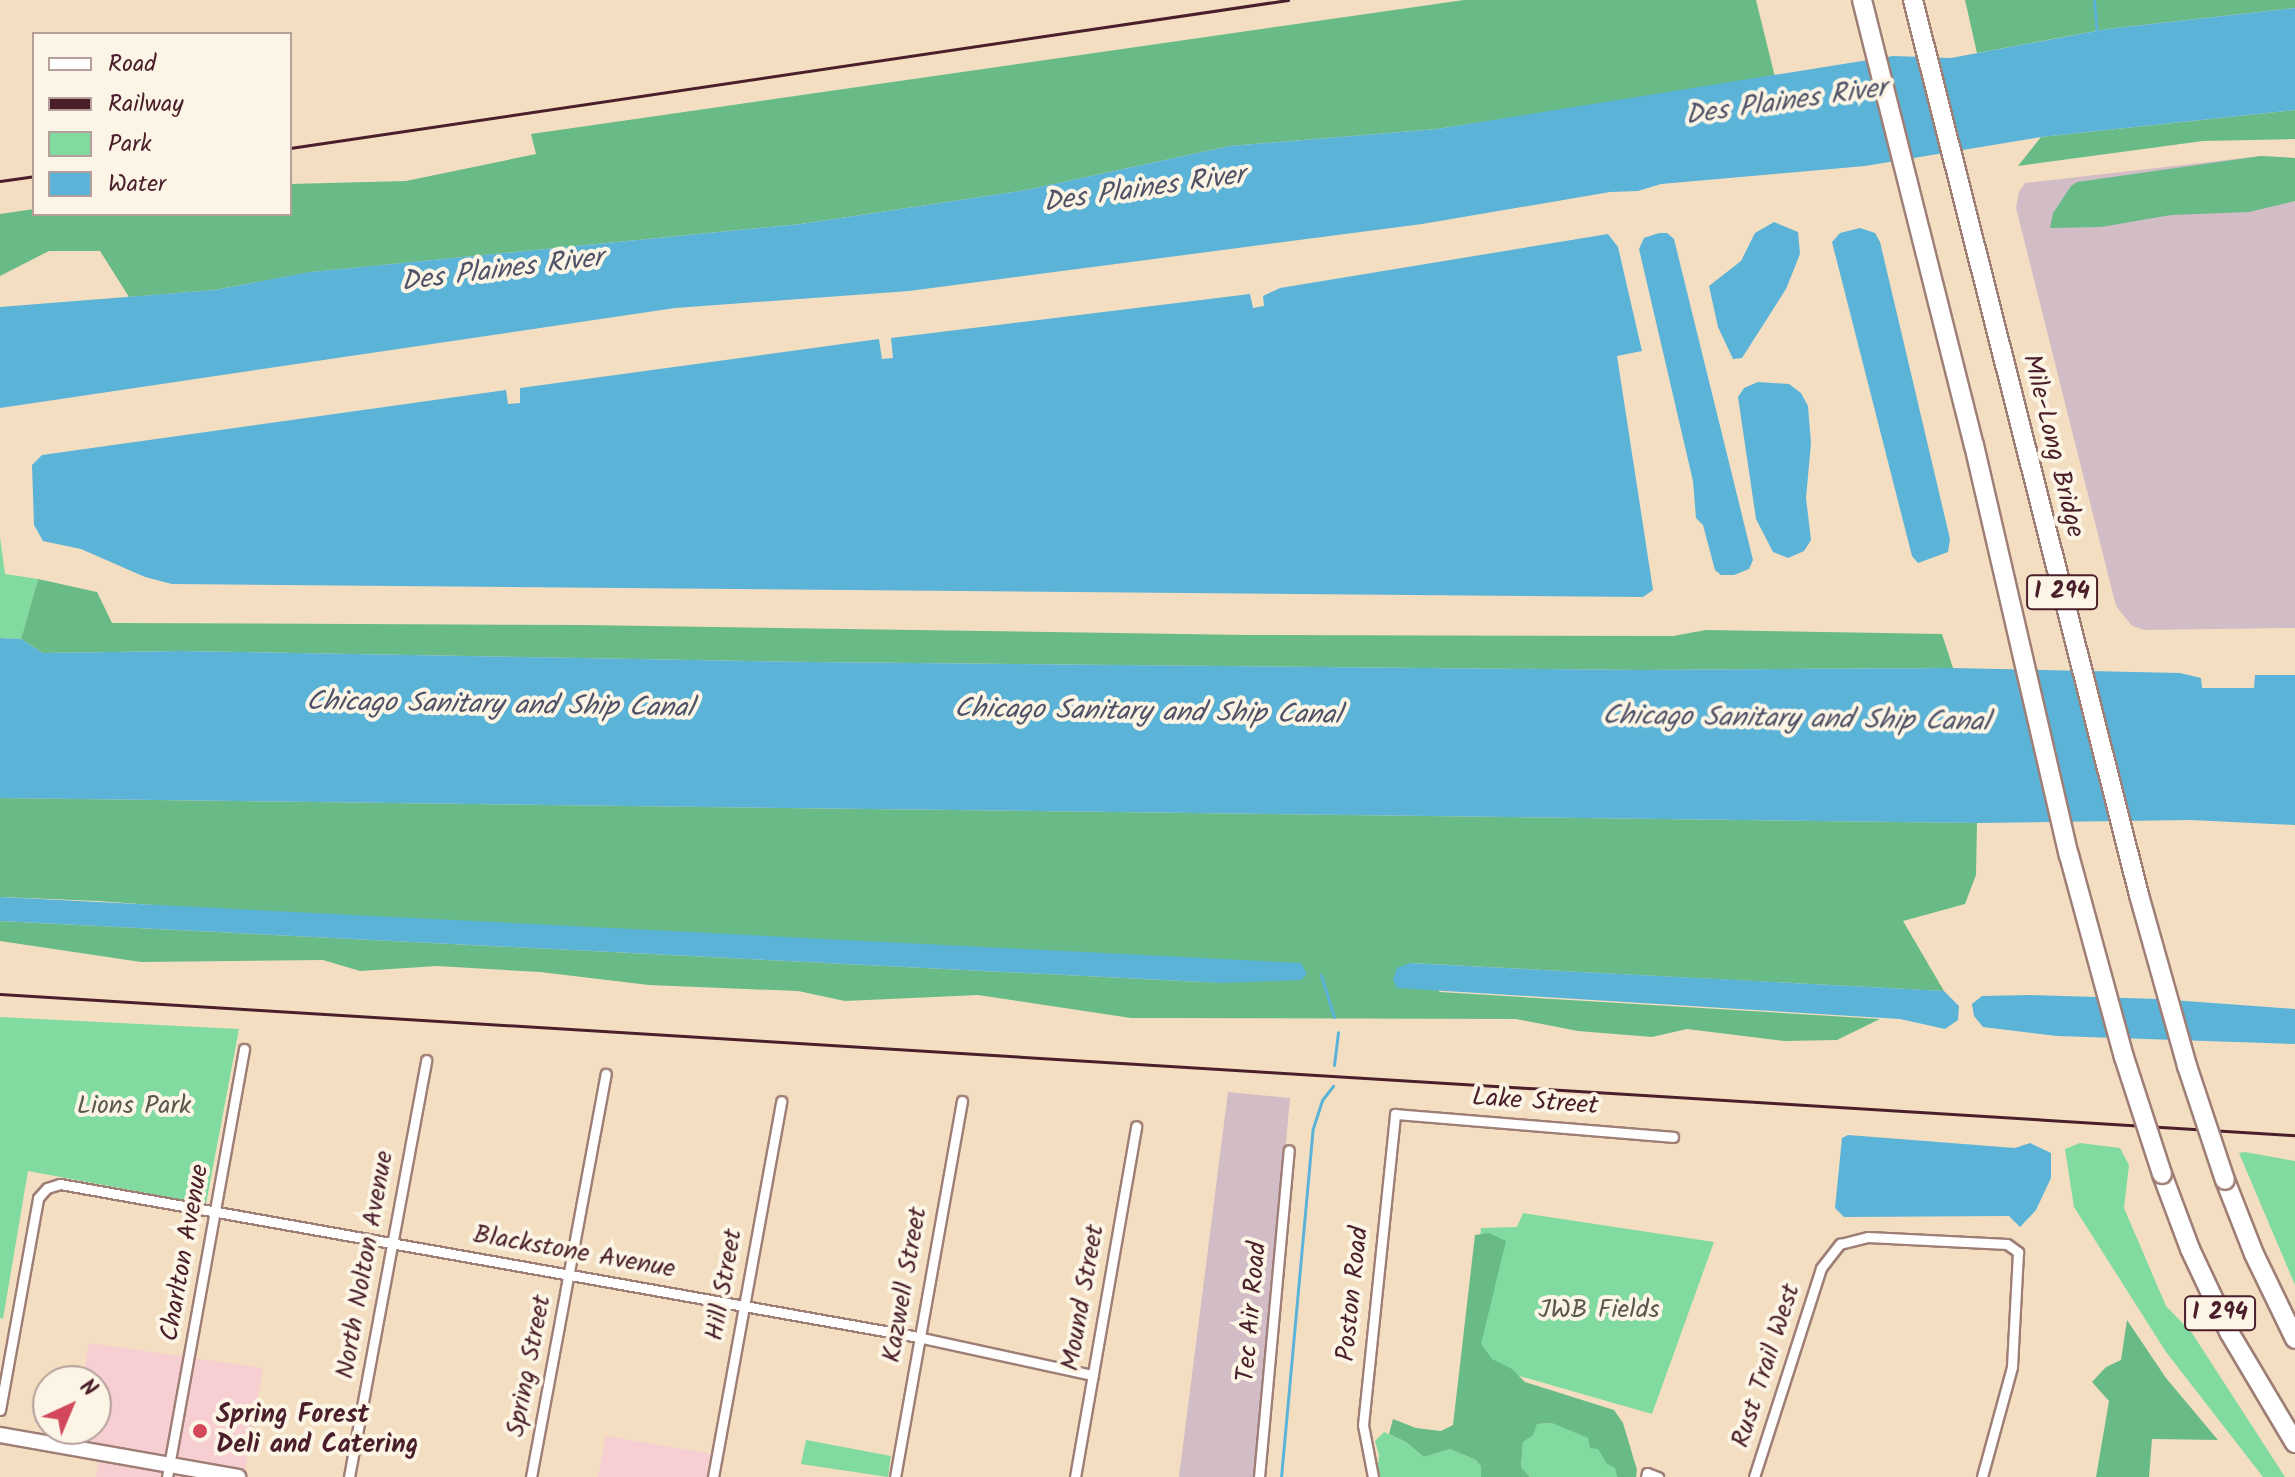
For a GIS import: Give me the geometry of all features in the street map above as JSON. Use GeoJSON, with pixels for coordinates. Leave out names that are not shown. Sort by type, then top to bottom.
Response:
{"type":"FeatureCollection","features":[{"type":"Feature","properties":{"kind":"highway","name":"I 294"},"geometry":{"type":"LineString","coordinates":[[1862,0],[1974,445],[2069,855],[2124,1057],[2190,1249],[2229,1332],[2295,1443]]}},
{"type":"Feature","properties":{"kind":"highway","name":"Mile-Long Bridge"},"geometry":{"type":"LineString","coordinates":[[1913,0],[2139,895],[2187,1066],[2225,1180],[2254,1254],[2295,1339]]}},
{"type":"Feature","properties":{"kind":"main road"},"geometry":{"type":"LineString","coordinates":[[0,1435],[168,1470],[238,1477]]}},
{"type":"Feature","properties":{"kind":"street","name":"Charlton Avenue"},"geometry":{"type":"LineString","coordinates":[[168,1470],[244,1049]]}},
{"type":"Feature","properties":{"kind":"street","name":"North Nolton Avenue"},"geometry":{"type":"LineString","coordinates":[[349,1477],[426,1060]]}},
{"type":"Feature","properties":{"kind":"street","name":"Spring Street"},"geometry":{"type":"LineString","coordinates":[[531,1477],[606,1074]]}},
{"type":"Feature","properties":{"kind":"street","name":"Hill Street"},"geometry":{"type":"LineString","coordinates":[[713,1477],[781,1101]]}},
{"type":"Feature","properties":{"kind":"street","name":"Kazwell Street"},"geometry":{"type":"LineString","coordinates":[[895,1477],[962,1101]]}},
{"type":"Feature","properties":{"kind":"street","name":"Lake Street"},"geometry":{"type":"LineString","coordinates":[[1395,1114],[1673,1137]]}},
{"type":"Feature","properties":{"kind":"street","name":"Poston Road"},"geometry":{"type":"LineString","coordinates":[[1373,1477],[1363,1425],[1395,1114]]}},
{"type":"Feature","properties":{"kind":"street","name":"Mound Street"},"geometry":{"type":"LineString","coordinates":[[1075,1477],[1136,1126]]}},
{"type":"Feature","properties":{"kind":"street","name":"Tec Air Road"},"geometry":{"type":"LineString","coordinates":[[1259,1477],[1289,1150]]}},
{"type":"Feature","properties":{"kind":"street","name":"Blackstone Avenue"},"geometry":{"type":"LineString","coordinates":[[0,1410],[38,1198],[47,1188],[60,1184],[918,1337],[1093,1375]]}},
{"type":"Feature","properties":{"kind":"street","name":"Rust Trail West"},"geometry":{"type":"LineString","coordinates":[[1754,1477],[1821,1268],[1840,1244],[1868,1237],[2007,1244],[2018,1252],[2012,1367],[1982,1477]]}},
{"type":"Feature","properties":{"kind":"street"},"geometry":{"type":"LineString","coordinates":[[1647,1475],[1658,1477]]}},
{"type":"Feature","properties":{"kind":"shaded area"},"geometry":{"type":"Polygon","coordinates":[[[2261,156],[2295,158],[2295,628],[2145,630],[2132,626],[2116,606],[2016,208],[2019,192],[2025,183],[2261,156]]]}},
{"type":"Feature","properties":{"kind":"shaded area"},"geometry":{"type":"Polygon","coordinates":[[[1228,1092],[1290,1098],[1256,1477],[1179,1477],[1228,1092]]]}},
{"type":"Feature","properties":{"kind":"shaded area"},"geometry":{"type":"Polygon","coordinates":[[[89,1343],[263,1368],[244,1474],[72,1445],[112,1445],[112,1365],[85,1365],[89,1343]]]}},
{"type":"Feature","properties":{"kind":"shaded area"},"geometry":{"type":"Polygon","coordinates":[[[606,1436],[713,1454],[710,1477],[598,1477],[606,1436]]]}},
{"type":"Feature","properties":{"kind":"shaded area"},"geometry":{"type":"Polygon","coordinates":[[[100,1454],[234,1477],[96,1477],[100,1454]]]}},
{"type":"Feature","properties":{"kind":"green space"},"geometry":{"type":"Polygon","coordinates":[[[1464,0],[1756,0],[1775,77],[1437,129],[1230,146],[1026,190],[801,224],[311,272],[215,290],[129,297],[100,251],[49,251],[0,276],[0,214],[32,209],[32,216],[292,216],[292,184],[406,181],[536,154],[531,134],[1464,0]]]}},
{"type":"Feature","properties":{"kind":"green space"},"geometry":{"type":"Polygon","coordinates":[[[1965,0],[2295,0],[2295,8],[2107,29],[1977,53],[1965,0]]]}},
{"type":"Feature","properties":{"kind":"green space"},"geometry":{"type":"Polygon","coordinates":[[[2295,110],[2295,139],[2203,141],[2018,166],[2041,137],[2295,110]]]}},
{"type":"Feature","properties":{"kind":"green space"},"geometry":{"type":"Polygon","coordinates":[[[2261,156],[2295,158],[2295,201],[2249,212],[2171,215],[2101,227],[2050,228],[2053,213],[2077,182],[2261,156]]]}},
{"type":"Feature","properties":{"kind":"green space"},"geometry":{"type":"Polygon","coordinates":[[[0,537],[5,574],[38,579],[21,639],[0,638],[0,537]]]}},
{"type":"Feature","properties":{"kind":"green space"},"geometry":{"type":"Polygon","coordinates":[[[38,579],[97,592],[112,623],[583,625],[1248,635],[1673,636],[1706,630],[1942,634],[1953,668],[1641,670],[812,662],[182,651],[43,653],[21,639],[38,579]]]}},
{"type":"Feature","properties":{"kind":"green space"},"geometry":{"type":"Polygon","coordinates":[[[0,798],[1977,823],[1976,875],[1965,904],[1903,921],[1944,991],[1410,963],[1440,992],[1880,1019],[1837,1040],[1785,1041],[1687,1029],[1652,1037],[1578,1031],[1516,1019],[1131,1018],[978,995],[845,1001],[798,991],[649,985],[540,972],[437,966],[360,971],[323,960],[141,962],[0,941],[0,921],[1222,983],[98,901],[0,897],[0,798]]]}},
{"type":"Feature","properties":{"kind":"green space","name":"Lions Park"},"geometry":{"type":"Polygon","coordinates":[[[0,1017],[239,1029],[206,1204],[28,1171],[3,1319],[0,1318],[0,1017]]]}},
{"type":"Feature","properties":{"kind":"green space"},"geometry":{"type":"Polygon","coordinates":[[[2080,1143],[2120,1148],[2129,1165],[2124,1208],[2166,1306],[2192,1333],[2285,1477],[2263,1477],[2166,1352],[2074,1207],[2065,1149],[2080,1143]]]}},
{"type":"Feature","properties":{"kind":"green space"},"geometry":{"type":"Polygon","coordinates":[[[2239,1153],[2295,1161],[2295,1285],[2239,1153]]]}},
{"type":"Feature","properties":{"kind":"green space","name":"JWB Fields"},"geometry":{"type":"Polygon","coordinates":[[[1523,1213],[1714,1242],[1652,1414],[1467,1361],[1481,1228],[1517,1227],[1523,1213]]]}},
{"type":"Feature","properties":{"kind":"green space"},"geometry":{"type":"Polygon","coordinates":[[[1489,1233],[1506,1241],[1481,1344],[1492,1359],[1512,1369],[1525,1382],[1614,1410],[1623,1423],[1637,1470],[1636,1477],[1617,1477],[1615,1468],[1607,1464],[1598,1449],[1590,1448],[1588,1438],[1552,1423],[1537,1424],[1533,1435],[1523,1442],[1521,1467],[1530,1477],[1481,1477],[1481,1466],[1476,1460],[1450,1449],[1424,1457],[1406,1442],[1389,1434],[1393,1419],[1416,1428],[1441,1431],[1453,1425],[1475,1235],[1489,1233]]]}},
{"type":"Feature","properties":{"kind":"green space"},"geometry":{"type":"Polygon","coordinates":[[[2127,1320],[2166,1378],[2218,1440],[2152,1439],[2149,1477],[2096,1477],[2109,1401],[2092,1382],[2106,1367],[2121,1360],[2127,1320]]]}},
{"type":"Feature","properties":{"kind":"green space"},"geometry":{"type":"Polygon","coordinates":[[[1553,1423],[1589,1438],[1615,1467],[1617,1477],[1530,1477],[1521,1467],[1523,1442],[1537,1424],[1553,1423]]]}},
{"type":"Feature","properties":{"kind":"green space"},"geometry":{"type":"Polygon","coordinates":[[[1384,1432],[1406,1442],[1424,1457],[1450,1449],[1476,1460],[1481,1466],[1481,1477],[1377,1477],[1379,1455],[1375,1441],[1384,1432]]]}},
{"type":"Feature","properties":{"kind":"green space"},"geometry":{"type":"Polygon","coordinates":[[[806,1440],[891,1456],[888,1477],[801,1464],[806,1440]]]}},
{"type":"Feature","properties":{"kind":"water","name":"Des Plaines River"},"geometry":{"type":"Polygon","coordinates":[[[2295,8],[2295,110],[2041,137],[1865,166],[1661,184],[1638,191],[1610,192],[1422,224],[909,291],[675,308],[0,408],[0,307],[215,290],[310,272],[801,224],[1026,190],[1230,146],[1437,129],[1893,56],[1951,58],[2107,29],[2295,8]]]}},
{"type":"Feature","properties":{"kind":"water"},"geometry":{"type":"Polygon","coordinates":[[[1774,222],[1798,232],[1800,254],[1786,289],[1742,358],[1733,359],[1718,327],[1709,286],[1741,261],[1755,233],[1774,222]]]}},
{"type":"Feature","properties":{"kind":"water"},"geometry":{"type":"Polygon","coordinates":[[[1860,228],[1875,233],[1880,242],[1950,539],[1948,552],[1918,563],[1912,556],[1832,242],[1840,233],[1860,228]]]}},
{"type":"Feature","properties":{"kind":"water"},"geometry":{"type":"Polygon","coordinates":[[[1667,233],[1674,239],[1753,560],[1749,569],[1734,575],[1721,575],[1715,570],[1703,525],[1696,518],[1693,481],[1639,249],[1644,238],[1667,233]]]}},
{"type":"Feature","properties":{"kind":"water"},"geometry":{"type":"Polygon","coordinates":[[[1608,234],[1618,247],[1642,351],[1617,356],[1653,590],[1643,597],[172,584],[145,577],[81,549],[43,541],[34,525],[32,465],[42,455],[506,390],[508,404],[520,403],[520,388],[879,339],[882,359],[893,358],[891,338],[1250,294],[1253,308],[1264,306],[1263,296],[1280,288],[1608,234]]]}},
{"type":"Feature","properties":{"kind":"water"},"geometry":{"type":"Polygon","coordinates":[[[1758,382],[1789,384],[1801,393],[1808,406],[1811,443],[1806,498],[1811,540],[1804,551],[1788,558],[1773,552],[1756,519],[1738,397],[1744,388],[1758,382]]]}},
{"type":"Feature","properties":{"kind":"water","name":"Chicago Sanitary and Ship Canal"},"geometry":{"type":"Polygon","coordinates":[[[0,638],[21,639],[43,653],[182,651],[812,662],[1641,670],[1953,668],[2180,673],[2201,678],[2202,688],[2254,688],[2255,675],[2295,675],[2295,825],[2191,820],[1977,823],[0,798],[0,638]]]}},
{"type":"Feature","properties":{"kind":"water"},"geometry":{"type":"Polygon","coordinates":[[[0,897],[1301,963],[1307,974],[1301,980],[1222,983],[0,921],[0,897]]]}},
{"type":"Feature","properties":{"kind":"water"},"geometry":{"type":"Polygon","coordinates":[[[1410,963],[1944,991],[1959,1006],[1958,1020],[1945,1029],[1900,1019],[1397,988],[1393,979],[1397,968],[1410,963]]]}},
{"type":"Feature","properties":{"kind":"water"},"geometry":{"type":"Polygon","coordinates":[[[1982,996],[2158,999],[2295,1009],[2295,1044],[2057,1036],[1983,1027],[1974,1016],[1972,1004],[1982,996]]]}},
{"type":"Feature","properties":{"kind":"water"},"geometry":{"type":"Polygon","coordinates":[[[1848,1135],[2015,1148],[2030,1143],[2051,1153],[2051,1178],[2036,1210],[2020,1227],[2009,1216],[1844,1217],[1835,1208],[1842,1138],[1848,1135]]]}},
{"type":"Feature","properties":{"kind":"waterway"},"geometry":{"type":"LineString","coordinates":[[2094,0],[2097,32]]}},
{"type":"Feature","properties":{"kind":"waterway"},"geometry":{"type":"LineString","coordinates":[[1321,975],[1334,1017]]}},
{"type":"Feature","properties":{"kind":"waterway"},"geometry":{"type":"LineString","coordinates":[[1334,1065],[1338,1032]]}},
{"type":"Feature","properties":{"kind":"waterway"},"geometry":{"type":"LineString","coordinates":[[1281,1477],[1313,1128],[1322,1100],[1333,1086]]}},
{"type":"Feature","properties":{"kind":"railway"},"geometry":{"type":"LineString","coordinates":[[292,148],[1288,0]]}},
{"type":"Feature","properties":{"kind":"railway"},"geometry":{"type":"LineString","coordinates":[[0,181],[32,176]]}},
{"type":"Feature","properties":{"kind":"railway"},"geometry":{"type":"LineString","coordinates":[[0,994],[2295,1135]]}},
{"type":"Feature","properties":{"kind":"place","name":"Spring Forest Deli and Catering"},"geometry":{"type":"Point","coordinates":[200,1431]}}]}
